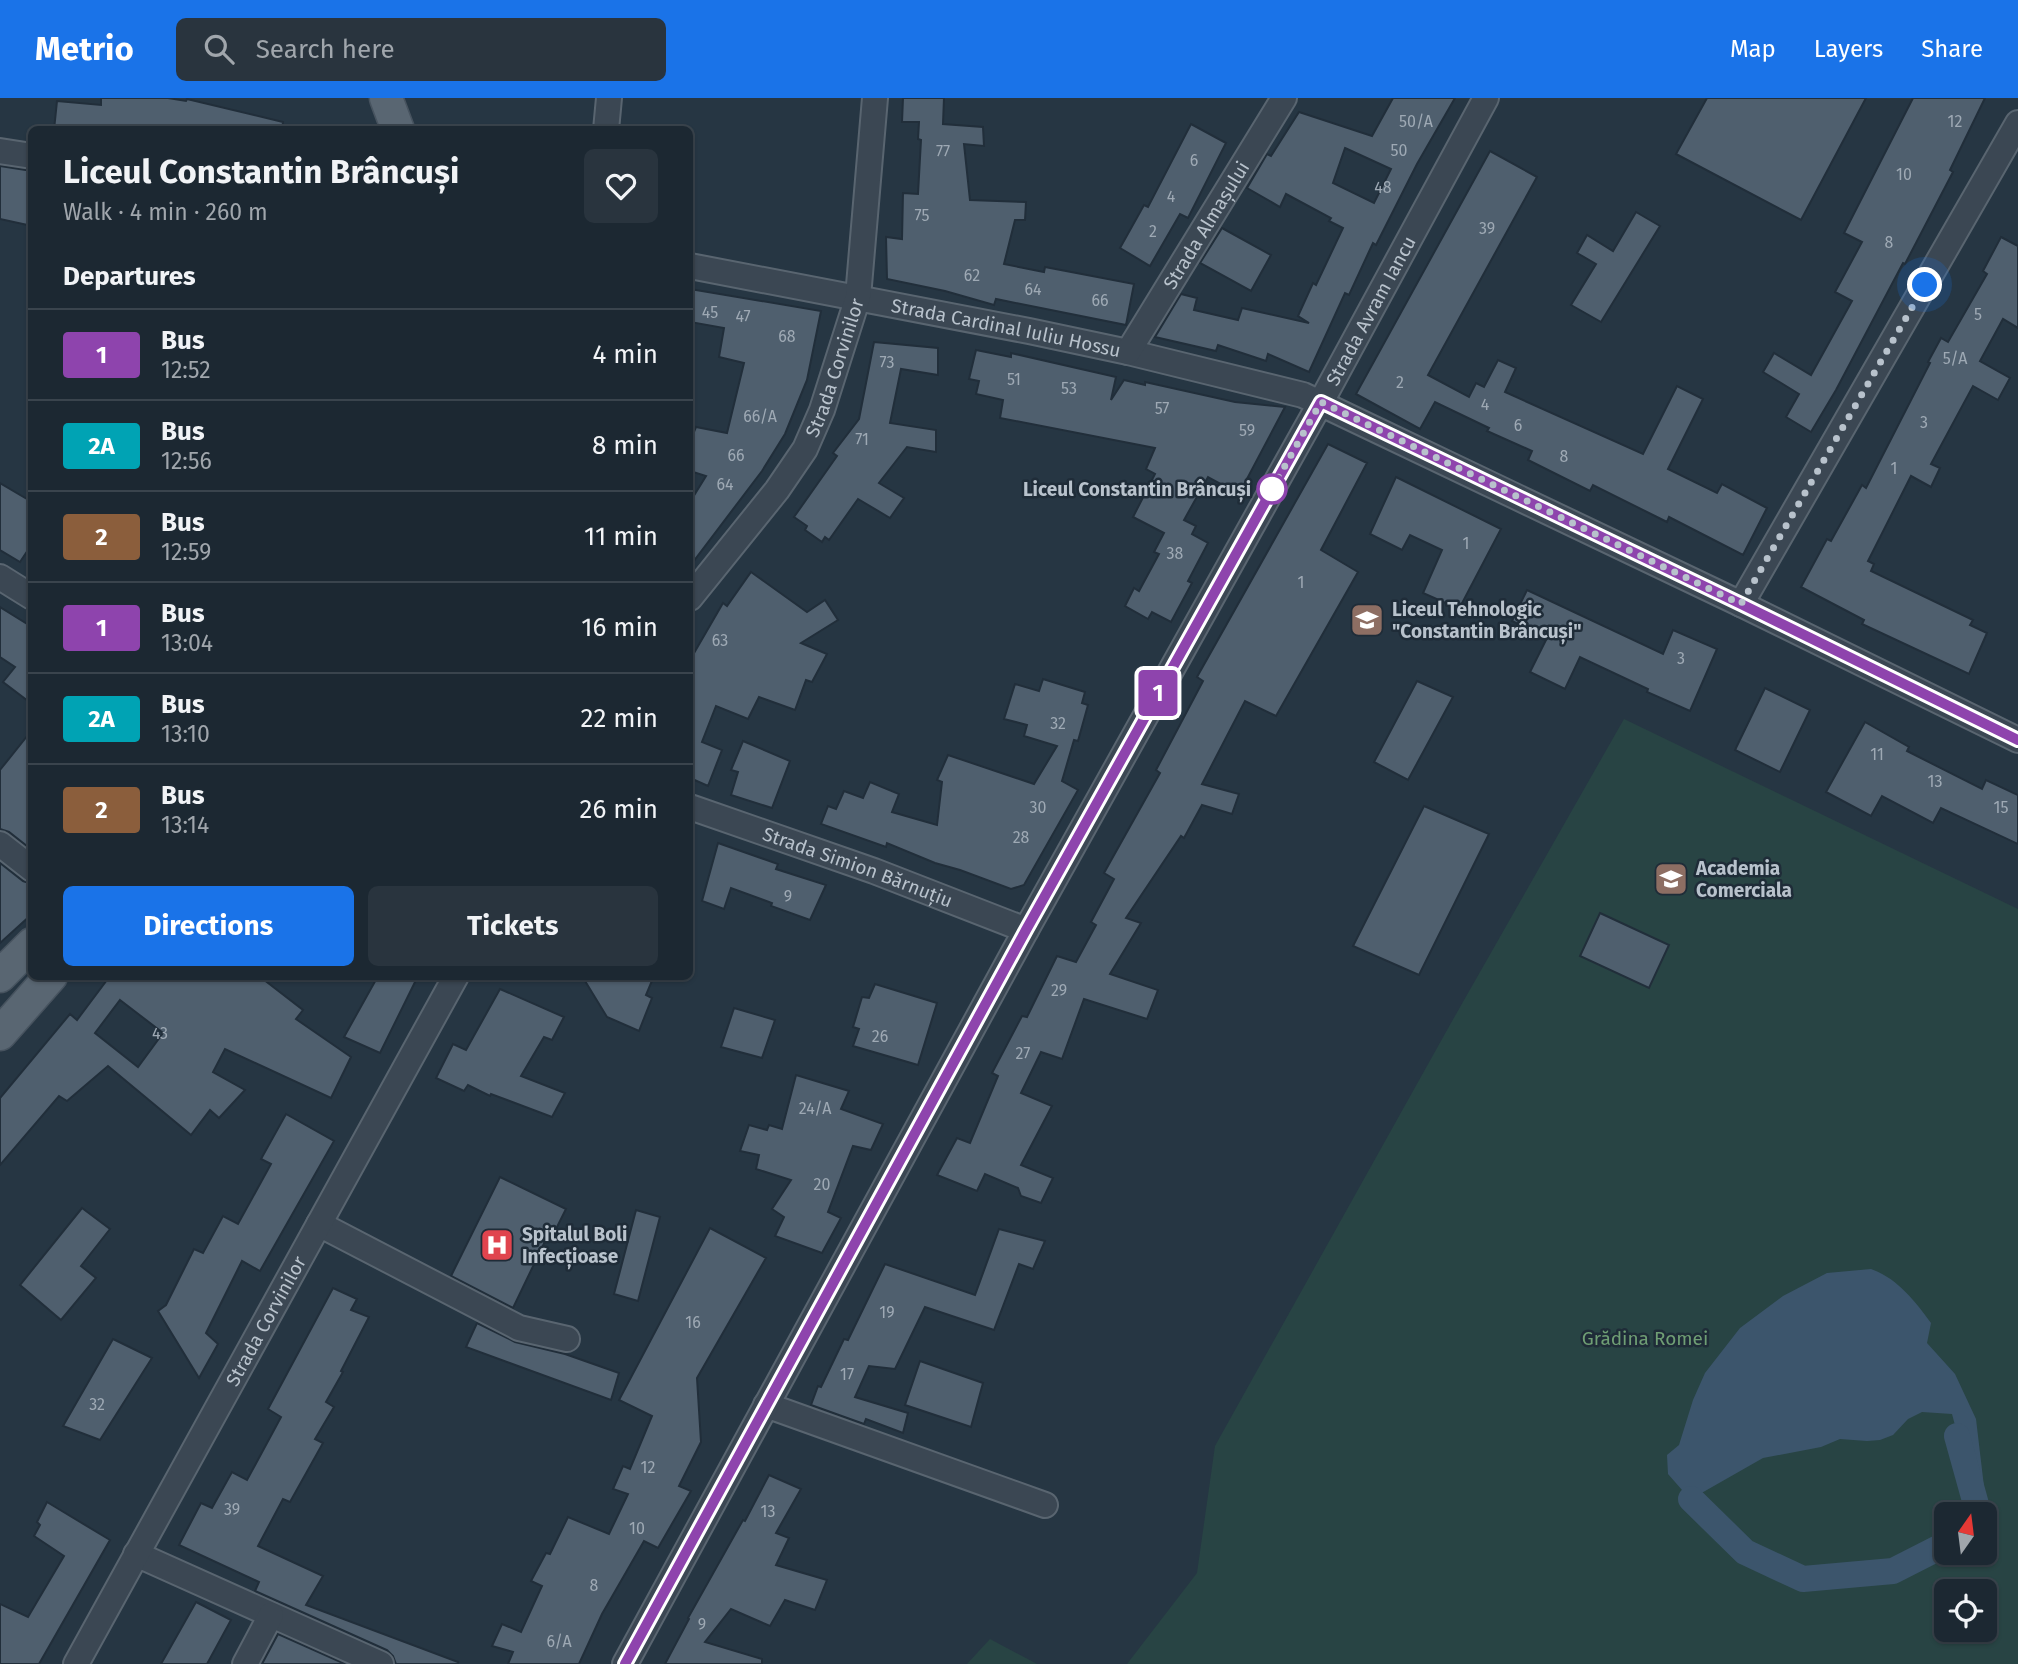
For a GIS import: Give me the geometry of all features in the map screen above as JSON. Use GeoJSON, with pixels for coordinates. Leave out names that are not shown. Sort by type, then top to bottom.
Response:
{"type":"FeatureCollection","features":[{"type":"Feature","properties":{"kind":"main road"},"geometry":{"type":"LineString","coordinates":[[386,98],[396,126]]}},
{"type":"Feature","properties":{"kind":"main road"},"geometry":{"type":"LineString","coordinates":[[0,976],[28,948]]}},
{"type":"Feature","properties":{"kind":"main road"},"geometry":{"type":"LineString","coordinates":[[0,1034],[47,980]]}},
{"type":"Feature","properties":{"kind":"street"},"geometry":{"type":"LineString","coordinates":[[606,126],[609,98]]}},
{"type":"Feature","properties":{"kind":"street","name":"Strada Corvinilor"},"geometry":{"type":"LineString","coordinates":[[693,594],[777,490],[805,449],[822,410],[858,297],[875,98]]}},
{"type":"Feature","properties":{"kind":"street","name":"Strada Almașului"},"geometry":{"type":"LineString","coordinates":[[1128,352],[1284,98]]}},
{"type":"Feature","properties":{"kind":"street","name":"Strada Avram Iancu"},"geometry":{"type":"LineString","coordinates":[[625,1664],[1026,930],[1321,402],[1486,98]]}},
{"type":"Feature","properties":{"kind":"street"},"geometry":{"type":"LineString","coordinates":[[1741,604],[2018,123]]}},
{"type":"Feature","properties":{"kind":"street"},"geometry":{"type":"LineString","coordinates":[[0,151],[28,155]]}},
{"type":"Feature","properties":{"kind":"street","name":"Strada Cardinal Iuliu Hossu"},"geometry":{"type":"LineString","coordinates":[[693,267],[1128,352],[1285,389],[1321,402],[2018,740]]}},
{"type":"Feature","properties":{"kind":"street"},"geometry":{"type":"LineString","coordinates":[[0,578],[28,595]]}},
{"type":"Feature","properties":{"kind":"street","name":"Strada Simion Bărnuțiu"},"geometry":{"type":"LineString","coordinates":[[693,808],[874,871],[1026,930]]}},
{"type":"Feature","properties":{"kind":"street"},"geometry":{"type":"LineString","coordinates":[[0,844],[28,866]]}},
{"type":"Feature","properties":{"kind":"street","name":"Strada Corvinilor"},"geometry":{"type":"LineString","coordinates":[[76,1664],[454,980]]}},
{"type":"Feature","properties":{"kind":"street"},"geometry":{"type":"LineString","coordinates":[[319,1224],[519,1328],[567,1339]]}},
{"type":"Feature","properties":{"kind":"street"},"geometry":{"type":"LineString","coordinates":[[766,1405],[1045,1506]]}},
{"type":"Feature","properties":{"kind":"street"},"geometry":{"type":"LineString","coordinates":[[136,1554],[381,1664]]}},
{"type":"Feature","properties":{"kind":"street"},"geometry":{"type":"LineString","coordinates":[[245,1664],[271,1615]]}},
{"type":"Feature","properties":{"kind":"green space","name":"Grădina Romei"},"geometry":{"type":"Polygon","coordinates":[[[1624,719],[2018,909],[2018,1664],[1127,1664],[1197,1573],[1215,1446],[1624,719]]]}},
{"type":"Feature","properties":{"kind":"green space"},"geometry":{"type":"Polygon","coordinates":[[[990,1639],[1037,1664],[967,1664],[990,1639]]]}},
{"type":"Feature","properties":{"kind":"water"},"geometry":{"type":"Polygon","coordinates":[[[1871,1269],[1880,1273],[1897,1284],[1931,1323],[1927,1343],[1955,1374],[1976,1419],[1986,1502],[1975,1502],[1952,1414],[1922,1412],[1908,1419],[1893,1435],[1880,1440],[1840,1439],[1821,1447],[1763,1458],[1691,1499],[1745,1552],[1803,1578],[1893,1571],[1934,1550],[1934,1560],[1897,1580],[1801,1585],[1739,1555],[1668,1474],[1667,1455],[1679,1445],[1693,1400],[1705,1373],[1740,1328],[1783,1296],[1827,1273],[1871,1269]]]}},
{"type":"Feature","properties":{"kind":"building"},"geometry":{"type":"Polygon","coordinates":[[[101,98],[187,99],[283,122],[282,126],[54,126],[57,101],[101,105],[101,98]]]}},
{"type":"Feature","properties":{"kind":"building"},"geometry":{"type":"Polygon","coordinates":[[[903,98],[944,98],[943,124],[983,127],[984,146],[964,144],[970,200],[1026,202],[1025,220],[1015,220],[1004,264],[1044,272],[1045,267],[1134,284],[1126,325],[996,299],[994,305],[887,279],[886,237],[902,239],[903,193],[918,194],[921,140],[918,139],[919,122],[902,122],[903,98]]]}},
{"type":"Feature","properties":{"kind":"building"},"geometry":{"type":"Polygon","coordinates":[[[1393,98],[1455,98],[1417,164],[1376,245],[1373,243],[1349,295],[1345,293],[1309,372],[1268,354],[1266,361],[1218,345],[1216,351],[1155,337],[1181,294],[1197,298],[1194,310],[1238,320],[1242,308],[1309,323],[1298,316],[1343,228],[1329,221],[1331,218],[1286,194],[1280,207],[1247,188],[1267,154],[1271,156],[1299,112],[1372,136],[1393,98]],[[1345,148],[1333,183],[1374,203],[1391,169],[1345,148]]]}},
{"type":"Feature","properties":{"kind":"building"},"geometry":{"type":"Polygon","coordinates":[[[1707,98],[1866,98],[1801,220],[1676,154],[1707,98]]]}},
{"type":"Feature","properties":{"kind":"building"},"geometry":{"type":"Polygon","coordinates":[[[1913,98],[1985,98],[1950,170],[1953,172],[1811,432],[1786,417],[1799,394],[1763,372],[1774,353],[1811,375],[1852,301],[1835,292],[1862,242],[1844,233],[1913,98]]]}},
{"type":"Feature","properties":{"kind":"building"},"geometry":{"type":"Polygon","coordinates":[[[1191,124],[1226,143],[1188,218],[1180,214],[1150,266],[1120,248],[1144,205],[1148,207],[1191,124]]]}},
{"type":"Feature","properties":{"kind":"building"},"geometry":{"type":"Polygon","coordinates":[[[1490,151],[1537,177],[1428,375],[1469,397],[1476,383],[1484,387],[1498,360],[1516,368],[1505,392],[1643,454],[1677,386],[1703,399],[1668,469],[1717,493],[1722,484],[1767,508],[1743,555],[1669,517],[1667,522],[1593,485],[1590,491],[1528,460],[1532,451],[1487,431],[1489,428],[1435,402],[1420,429],[1356,394],[1490,151]]]}},
{"type":"Feature","properties":{"kind":"building"},"geometry":{"type":"Polygon","coordinates":[[[0,166],[28,170],[28,225],[0,219],[0,166]]]}},
{"type":"Feature","properties":{"kind":"building"},"geometry":{"type":"Polygon","coordinates":[[[1636,212],[1660,226],[1601,322],[1571,305],[1596,264],[1577,253],[1587,235],[1613,251],[1636,212]]]}},
{"type":"Feature","properties":{"kind":"building"},"geometry":{"type":"Polygon","coordinates":[[[1222,228],[1271,255],[1251,291],[1200,263],[1222,228]]]}},
{"type":"Feature","properties":{"kind":"building"},"geometry":{"type":"Polygon","coordinates":[[[2001,237],[2018,246],[2018,328],[2003,319],[1980,361],[2010,378],[1998,400],[1973,386],[1931,464],[1940,468],[1931,487],[1911,476],[1868,561],[1874,564],[1871,571],[1973,620],[1970,625],[1987,633],[1969,674],[1862,624],[1864,620],[1801,587],[1827,539],[1831,541],[1862,485],[1866,488],[1941,338],[1948,342],[1987,274],[1983,271],[2001,237]]]}},
{"type":"Feature","properties":{"kind":"building"},"geometry":{"type":"Polygon","coordinates":[[[693,290],[821,311],[807,380],[785,434],[762,471],[693,562],[693,497],[706,476],[693,472],[693,434],[696,427],[727,433],[744,363],[719,357],[724,328],[693,323],[693,290]]]}},
{"type":"Feature","properties":{"kind":"building"},"geometry":{"type":"Polygon","coordinates":[[[874,342],[938,348],[938,375],[901,369],[890,423],[936,430],[936,452],[907,447],[879,483],[904,498],[890,518],[858,499],[829,540],[825,537],[822,542],[805,530],[807,526],[794,517],[837,456],[833,453],[859,419],[874,342]]]}},
{"type":"Feature","properties":{"kind":"building"},"geometry":{"type":"Polygon","coordinates":[[[976,350],[1011,357],[1011,353],[1116,377],[1111,400],[1124,380],[1145,385],[1145,382],[1235,402],[1285,407],[1239,494],[1208,477],[1184,520],[1196,526],[1192,534],[1208,543],[1188,581],[1192,583],[1171,622],[1152,612],[1148,619],[1125,606],[1134,588],[1139,591],[1159,554],[1154,552],[1164,533],[1133,517],[1155,474],[1146,469],[1155,448],[1000,418],[1003,400],[976,394],[979,381],[969,379],[976,350]]]}},
{"type":"Feature","properties":{"kind":"building"},"geometry":{"type":"Polygon","coordinates":[[[1328,444],[1367,463],[1321,550],[1358,572],[1276,716],[1245,701],[1202,784],[1239,794],[1232,814],[1202,805],[1184,838],[1181,836],[1126,918],[1141,923],[1110,974],[1158,990],[1147,1019],[1084,999],[1062,1059],[1041,1052],[1021,1093],[1052,1106],[1021,1165],[1053,1178],[1041,1203],[1021,1196],[1018,1188],[985,1174],[977,1191],[937,1175],[957,1138],[970,1143],[998,1076],[992,1073],[1022,1016],[1027,1017],[1057,956],[1076,962],[1096,925],[1091,922],[1114,879],[1104,873],[1160,773],[1156,770],[1203,681],[1197,677],[1328,444]]]}},
{"type":"Feature","properties":{"kind":"building"},"geometry":{"type":"Polygon","coordinates":[[[1396,477],[1501,529],[1459,609],[1423,593],[1442,550],[1410,535],[1402,550],[1370,534],[1396,477]]]}},
{"type":"Feature","properties":{"kind":"building"},"geometry":{"type":"Polygon","coordinates":[[[0,483],[28,500],[28,550],[20,562],[0,550],[0,483]]]}},
{"type":"Feature","properties":{"kind":"building"},"geometry":{"type":"Polygon","coordinates":[[[751,572],[807,612],[825,600],[838,620],[801,643],[827,654],[812,682],[806,680],[795,710],[759,697],[748,719],[716,706],[702,742],[722,750],[708,786],[693,779],[693,655],[723,603],[727,606],[751,572]]]}},
{"type":"Feature","properties":{"kind":"building"},"geometry":{"type":"Polygon","coordinates":[[[1527,590],[1663,654],[1673,630],[1717,649],[1690,711],[1580,657],[1565,689],[1530,672],[1547,638],[1512,621],[1527,590]]]}},
{"type":"Feature","properties":{"kind":"building"},"geometry":{"type":"Polygon","coordinates":[[[0,607],[28,624],[28,701],[3,682],[15,667],[0,657],[0,607]]]}},
{"type":"Feature","properties":{"kind":"building"},"geometry":{"type":"Polygon","coordinates":[[[1043,679],[1085,692],[1082,703],[1088,705],[1078,741],[1074,740],[1062,781],[1078,790],[1024,885],[1011,889],[887,843],[886,847],[821,824],[828,806],[836,809],[844,791],[863,798],[870,782],[899,794],[892,812],[937,825],[942,782],[937,780],[948,755],[1034,784],[1057,746],[1024,736],[1027,725],[1004,719],[1015,684],[1039,691],[1043,679]]]}},
{"type":"Feature","properties":{"kind":"building"},"geometry":{"type":"Polygon","coordinates":[[[1417,681],[1453,697],[1408,780],[1374,762],[1417,681]]]}},
{"type":"Feature","properties":{"kind":"building"},"geometry":{"type":"Polygon","coordinates":[[[1765,688],[1810,710],[1780,772],[1735,750],[1765,688]]]}},
{"type":"Feature","properties":{"kind":"building"},"geometry":{"type":"Polygon","coordinates":[[[1865,722],[1909,747],[1907,751],[1982,789],[1986,780],[2018,795],[2018,844],[1941,808],[1933,823],[1882,796],[1871,816],[1826,792],[1865,722]]]}},
{"type":"Feature","properties":{"kind":"building"},"geometry":{"type":"Polygon","coordinates":[[[28,735],[28,847],[9,832],[0,829],[0,770],[28,735]]]}},
{"type":"Feature","properties":{"kind":"building"},"geometry":{"type":"Polygon","coordinates":[[[743,741],[790,761],[772,808],[731,795],[738,772],[731,770],[743,741]]]}},
{"type":"Feature","properties":{"kind":"building"},"geometry":{"type":"Polygon","coordinates":[[[1424,806],[1489,834],[1419,975],[1353,946],[1424,806]]]}},
{"type":"Feature","properties":{"kind":"building"},"geometry":{"type":"Polygon","coordinates":[[[718,843],[778,864],[776,869],[826,885],[810,920],[731,888],[724,909],[702,901],[718,843]]]}},
{"type":"Feature","properties":{"kind":"building"},"geometry":{"type":"Polygon","coordinates":[[[0,863],[28,883],[28,918],[0,943],[0,863]]]}},
{"type":"Feature","properties":{"kind":"building"},"geometry":{"type":"Polygon","coordinates":[[[1600,913],[1669,945],[1649,988],[1580,956],[1600,913]]]}},
{"type":"Feature","properties":{"kind":"building"},"geometry":{"type":"Polygon","coordinates":[[[107,980],[264,980],[303,1010],[296,1019],[351,1057],[331,1098],[225,1049],[213,1072],[245,1090],[219,1118],[210,1110],[191,1135],[108,1066],[67,1101],[59,1096],[0,1165],[0,1098],[70,1014],[77,1020],[107,980]],[[120,1000],[95,1033],[138,1067],[163,1033],[120,1000]]]}},
{"type":"Feature","properties":{"kind":"building"},"geometry":{"type":"Polygon","coordinates":[[[376,980],[416,980],[380,1053],[344,1037],[376,980]]]}},
{"type":"Feature","properties":{"kind":"building"},"geometry":{"type":"Polygon","coordinates":[[[584,980],[652,980],[646,995],[652,998],[639,1031],[607,1017],[584,980]]]}},
{"type":"Feature","properties":{"kind":"building"},"geometry":{"type":"Polygon","coordinates":[[[875,984],[937,1003],[918,1065],[853,1046],[859,1029],[853,1027],[862,997],[869,998],[875,984]]]}},
{"type":"Feature","properties":{"kind":"building"},"geometry":{"type":"Polygon","coordinates":[[[500,989],[564,1017],[552,1040],[544,1037],[521,1076],[565,1093],[552,1117],[491,1094],[490,1096],[468,1085],[464,1091],[436,1078],[453,1044],[466,1050],[500,989]]]}},
{"type":"Feature","properties":{"kind":"building"},"geometry":{"type":"Polygon","coordinates":[[[734,1008],[775,1020],[762,1058],[721,1047],[734,1008]]]}},
{"type":"Feature","properties":{"kind":"building"},"geometry":{"type":"Polygon","coordinates":[[[796,1075],[849,1091],[841,1109],[883,1124],[871,1150],[853,1146],[828,1212],[841,1218],[822,1253],[775,1236],[784,1217],[772,1209],[791,1180],[756,1169],[759,1155],[740,1151],[749,1125],[767,1130],[769,1125],[782,1129],[796,1075]]]}},
{"type":"Feature","properties":{"kind":"building"},"geometry":{"type":"Polygon","coordinates":[[[286,1114],[334,1141],[260,1271],[242,1261],[206,1333],[218,1344],[199,1378],[158,1311],[166,1305],[194,1249],[203,1253],[223,1216],[238,1224],[271,1164],[261,1159],[286,1114]]]}},
{"type":"Feature","properties":{"kind":"building","name":"Spitalul Boli Infecțioase"},"geometry":{"type":"Polygon","coordinates":[[[500,1177],[566,1209],[553,1235],[549,1233],[513,1308],[451,1276],[500,1177]]]}},
{"type":"Feature","properties":{"kind":"building"},"geometry":{"type":"Polygon","coordinates":[[[82,1208],[110,1229],[81,1266],[96,1278],[61,1320],[20,1285],[82,1208]]]}},
{"type":"Feature","properties":{"kind":"building"},"geometry":{"type":"Polygon","coordinates":[[[636,1210],[660,1217],[638,1301],[614,1294],[636,1210]]]}},
{"type":"Feature","properties":{"kind":"building"},"geometry":{"type":"Polygon","coordinates":[[[710,1228],[766,1258],[697,1378],[701,1442],[679,1486],[691,1491],[658,1548],[644,1541],[602,1614],[579,1664],[508,1664],[513,1652],[492,1646],[502,1624],[521,1632],[542,1586],[531,1581],[546,1553],[550,1554],[568,1517],[609,1534],[628,1494],[613,1489],[623,1466],[630,1469],[652,1416],[619,1400],[710,1228]]]}},
{"type":"Feature","properties":{"kind":"building"},"geometry":{"type":"Polygon","coordinates":[[[999,1229],[1045,1241],[1033,1269],[1019,1264],[994,1330],[925,1307],[895,1369],[869,1366],[855,1397],[908,1413],[903,1433],[866,1419],[864,1424],[811,1405],[818,1386],[821,1387],[844,1339],[848,1340],[885,1264],[975,1295],[999,1229]]]}},
{"type":"Feature","properties":{"kind":"building"},"geometry":{"type":"Polygon","coordinates":[[[333,1288],[357,1299],[351,1310],[369,1317],[326,1402],[334,1407],[315,1439],[323,1443],[290,1502],[283,1499],[258,1546],[323,1576],[306,1605],[458,1664],[396,1664],[387,1650],[255,1591],[259,1582],[179,1545],[201,1503],[212,1508],[232,1472],[247,1480],[281,1417],[268,1409],[333,1288]]]}},
{"type":"Feature","properties":{"kind":"building"},"geometry":{"type":"Polygon","coordinates":[[[477,1323],[515,1342],[565,1354],[619,1373],[611,1400],[466,1347],[477,1323]]]}},
{"type":"Feature","properties":{"kind":"building"},"geometry":{"type":"Polygon","coordinates":[[[113,1339],[152,1358],[100,1440],[63,1426],[113,1339]]]}},
{"type":"Feature","properties":{"kind":"building"},"geometry":{"type":"Polygon","coordinates":[[[920,1361],[983,1383],[971,1427],[905,1405],[920,1361]]]}},
{"type":"Feature","properties":{"kind":"building"},"geometry":{"type":"Polygon","coordinates":[[[769,1475],[801,1489],[776,1533],[789,1538],[776,1565],[827,1580],[815,1610],[785,1600],[770,1626],[731,1609],[705,1642],[762,1659],[762,1664],[665,1664],[688,1618],[769,1475]]]}},
{"type":"Feature","properties":{"kind":"building"},"geometry":{"type":"Polygon","coordinates":[[[47,1502],[110,1540],[39,1664],[0,1664],[0,1604],[28,1617],[64,1556],[34,1536],[40,1525],[37,1522],[47,1502]]]}},
{"type":"Feature","properties":{"kind":"building"},"geometry":{"type":"Polygon","coordinates":[[[196,1602],[231,1620],[207,1664],[161,1664],[196,1602]]]}},
{"type":"Feature","properties":{"kind":"building"},"geometry":{"type":"Polygon","coordinates":[[[278,1634],[345,1664],[262,1664],[278,1634]]]}},
{"type":"Feature","properties":{"kind":"waterway"},"geometry":{"type":"LineString","coordinates":[[1957,1436],[1975,1502]]}},
{"type":"Feature","properties":{"kind":"waterway"},"geometry":{"type":"LineString","coordinates":[[1691,1499],[1745,1552],[1803,1579],[1893,1571],[1934,1550]]}},
{"type":"Feature","properties":{"kind":"bus line","name":"1"},"geometry":{"type":"LineString","coordinates":[[625,1664],[1026,930],[1321,402],[2018,740]]}},
{"type":"Feature","properties":{"kind":"place","name":"Liceul Constantin Brâncuși"},"geometry":{"type":"Point","coordinates":[1272,489]}},
{"type":"Feature","properties":{"kind":"place","name":"Liceul Tehnologic \"Constantin Brâncuși\""},"geometry":{"type":"Point","coordinates":[1367,620]}},
{"type":"Feature","properties":{"kind":"place","name":"Academia Comerciala"},"geometry":{"type":"Point","coordinates":[1671,879]}},
{"type":"Feature","properties":{"kind":"place","name":"Spitalul Boli Infecțioase"},"geometry":{"type":"Point","coordinates":[497,1245]}},
{"type":"Feature","properties":{"kind":"route"},"geometry":{"type":"LineString","coordinates":[[1272,489],[1269,494],[1321,402],[1741,604],[1925,285]]}}]}
